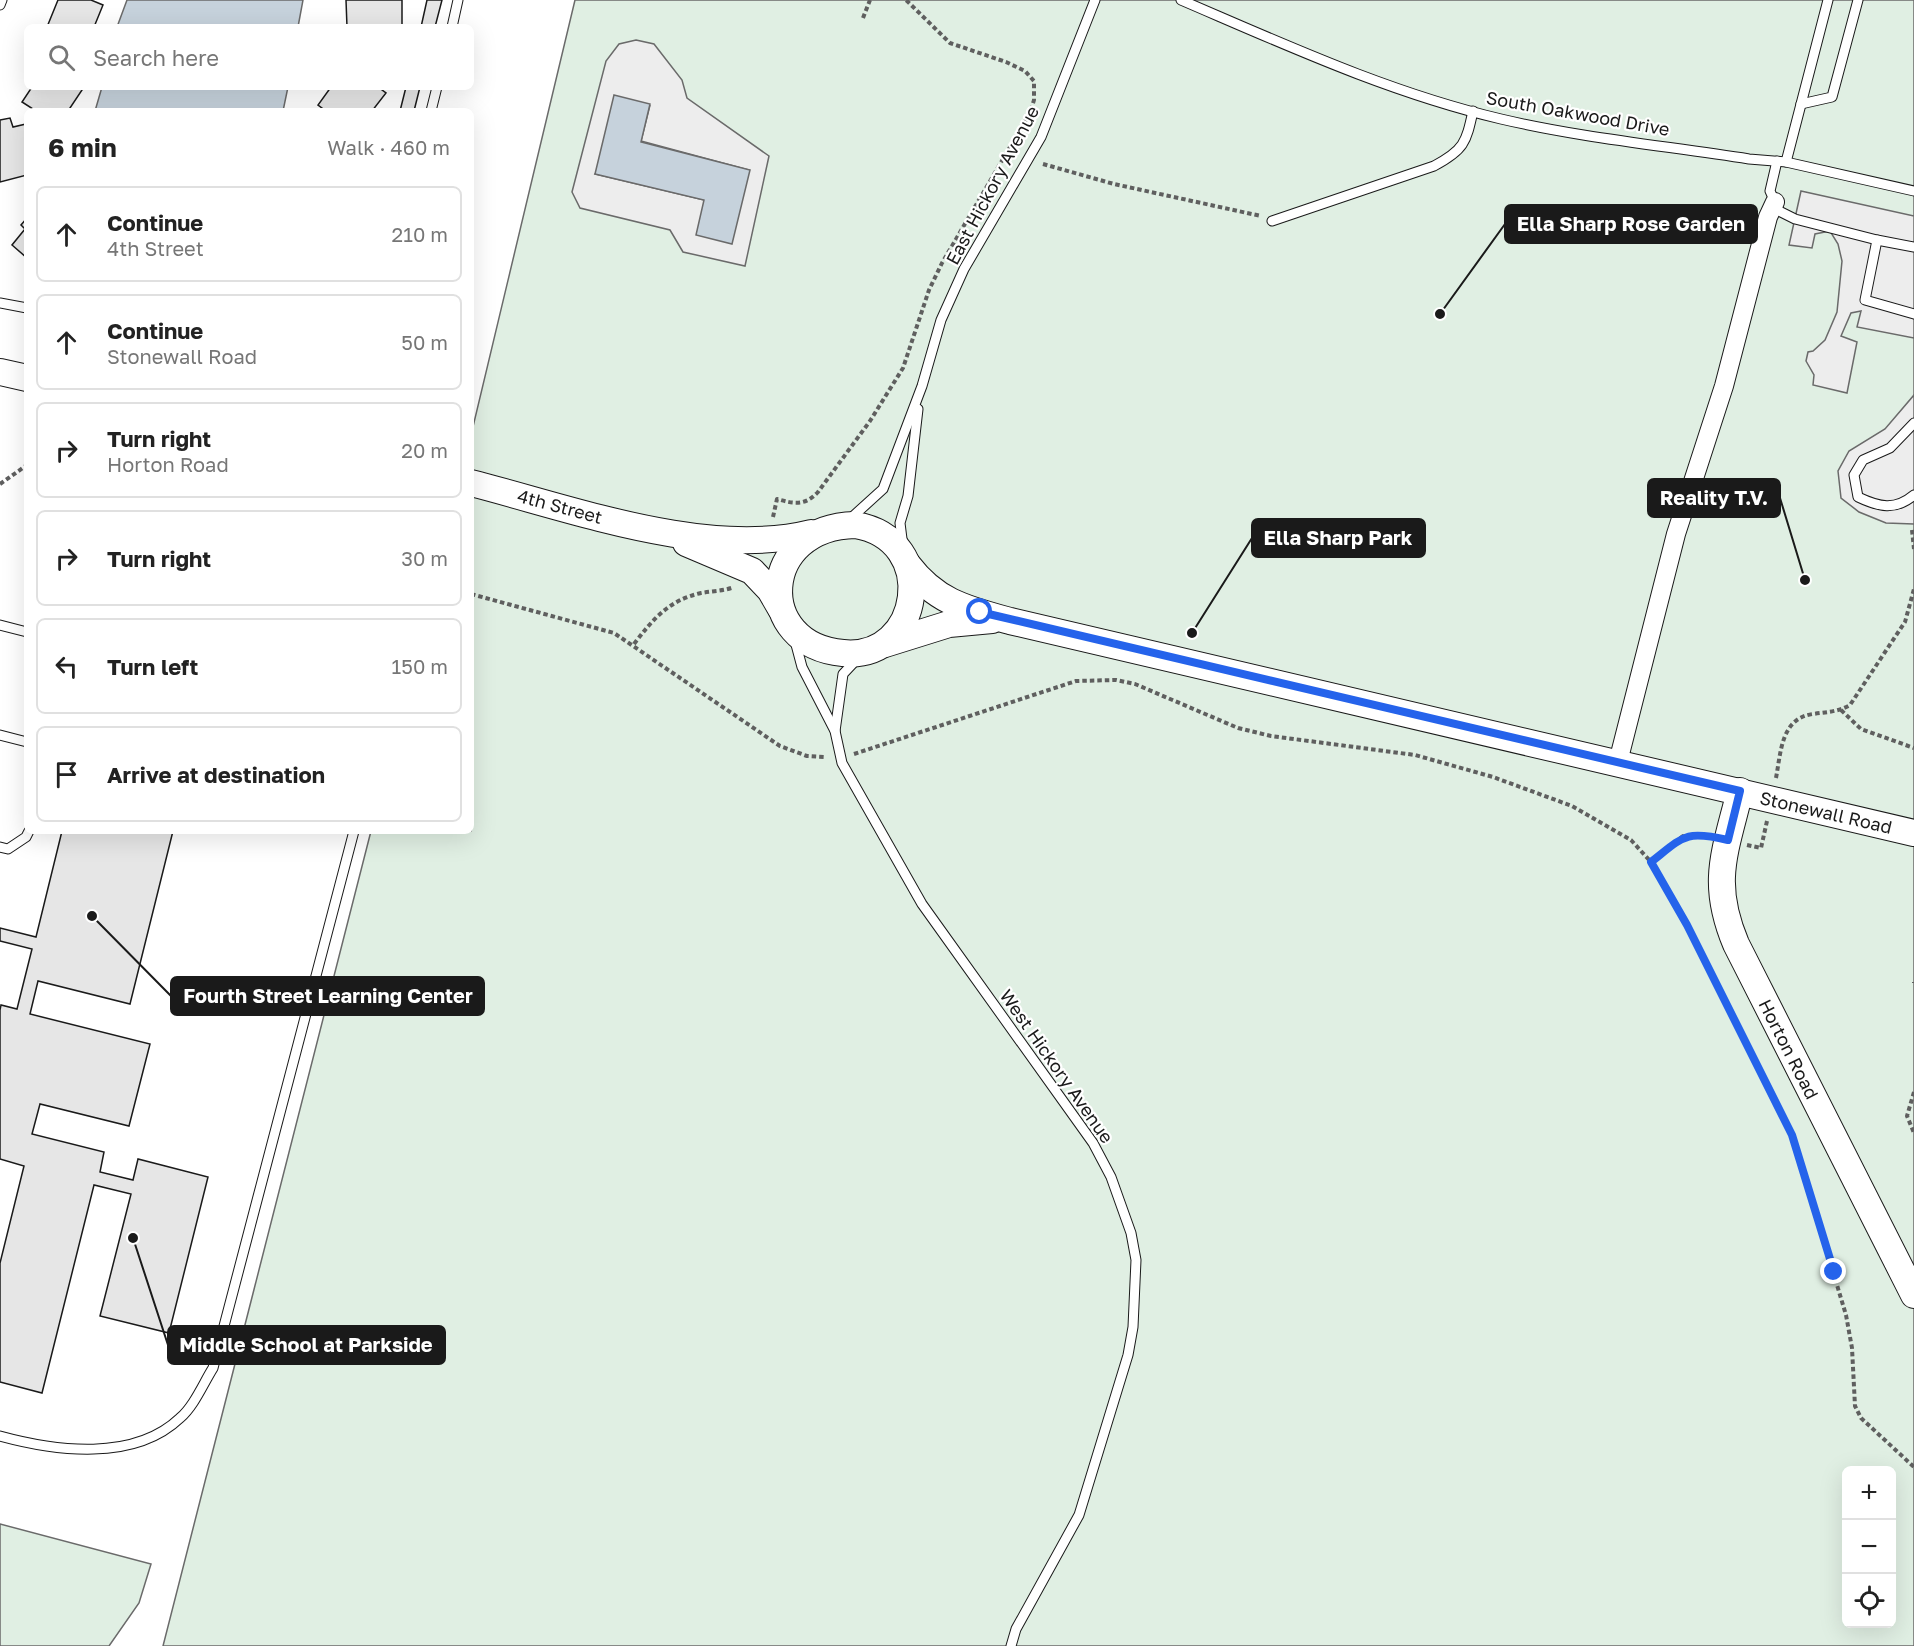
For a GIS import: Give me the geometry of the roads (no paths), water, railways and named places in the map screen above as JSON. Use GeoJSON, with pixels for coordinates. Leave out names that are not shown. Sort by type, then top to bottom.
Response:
{"type":"FeatureCollection","features":[{"type":"Feature","properties":{"kind":"street"},"geometry":{"type":"LineString","coordinates":[[1010,621],[987,620],[949,624],[869,650],[844,654],[825,650],[806,640],[787,620],[779,590],[785,562],[797,545],[831,528],[855,525],[877,531],[892,540],[924,586],[942,598],[1010,621],[1607,760],[1724,386],[1768,217],[1775,201]]}},
{"type":"Feature","properties":{"kind":"street"},"geometry":{"type":"LineString","coordinates":[[0,372],[24,377]]}},
{"type":"Feature","properties":{"kind":"street","name":"4th Street"},"geometry":{"type":"LineString","coordinates":[[474,484],[650,529],[719,539],[780,538],[831,528]]}},
{"type":"Feature","properties":{"kind":"street","name":"4th Street"},"geometry":{"type":"LineString","coordinates":[[650,529],[752,571],[771,591],[787,620]]}},
{"type":"Feature","properties":{"kind":"street"},"geometry":{"type":"LineString","coordinates":[[869,650],[901,628],[909,610],[911,593],[906,560]]}},
{"type":"Feature","properties":{"kind":"street","name":"Stonewall Road"},"geometry":{"type":"LineString","coordinates":[[1607,760],[1914,833]]}},
{"type":"Feature","properties":{"kind":"street","name":"Horton Road"},"geometry":{"type":"LineString","coordinates":[[1740,791],[1720,886],[1723,912],[1914,1295]]}},
{"type":"Feature","properties":{"kind":"lane"},"geometry":{"type":"LineString","coordinates":[[0,5],[2,0]]}},
{"type":"Feature","properties":{"kind":"lane"},"geometry":{"type":"LineString","coordinates":[[453,24],[458,0]]}},
{"type":"Feature","properties":{"kind":"lane","name":"East Hickory Avenue"},"geometry":{"type":"LineString","coordinates":[[831,528],[864,509],[883,489],[922,386],[941,320],[964,269],[1041,137],[1095,0]]}},
{"type":"Feature","properties":{"kind":"lane","name":"South Oakwood Drive"},"geometry":{"type":"LineString","coordinates":[[1181,0],[1382,84],[1473,111],[1543,127],[1749,159],[1782,161],[1914,191]]}},
{"type":"Feature","properties":{"kind":"lane"},"geometry":{"type":"LineString","coordinates":[[1828,0],[1801,104],[1770,191],[1779,211],[1795,219],[1914,247]]}},
{"type":"Feature","properties":{"kind":"lane"},"geometry":{"type":"LineString","coordinates":[[1801,104],[1832,98],[1858,0]]}},
{"type":"Feature","properties":{"kind":"lane"},"geometry":{"type":"LineString","coordinates":[[432,108],[436,90]]}},
{"type":"Feature","properties":{"kind":"lane"},"geometry":{"type":"LineString","coordinates":[[1272,221],[1434,166],[1457,154],[1467,135],[1473,111]]}},
{"type":"Feature","properties":{"kind":"lane"},"geometry":{"type":"LineString","coordinates":[[1877,240],[1865,300],[1914,314]]}},
{"type":"Feature","properties":{"kind":"lane"},"geometry":{"type":"LineString","coordinates":[[0,303],[24,308]]}},
{"type":"Feature","properties":{"kind":"lane","name":"East Hickory Avenue"},"geometry":{"type":"LineString","coordinates":[[906,560],[900,523],[908,496],[922,386]]}},
{"type":"Feature","properties":{"kind":"lane"},"geometry":{"type":"LineString","coordinates":[[1914,423],[1890,448],[1863,460],[1854,475],[1858,497],[1877,507],[1904,504],[1914,495]]}},
{"type":"Feature","properties":{"kind":"lane","name":"West Hickory Avenue"},"geometry":{"type":"LineString","coordinates":[[787,620],[802,667],[835,731],[842,764],[922,904],[1093,1143],[1111,1178],[1131,1233],[1136,1260],[1136,1293],[1128,1355],[1079,1515],[1016,1629],[1011,1646]]}},
{"type":"Feature","properties":{"kind":"lane"},"geometry":{"type":"LineString","coordinates":[[0,625],[24,631]]}},
{"type":"Feature","properties":{"kind":"lane","name":"West Hickory Avenue"},"geometry":{"type":"LineString","coordinates":[[835,731],[843,674],[869,650]]}},
{"type":"Feature","properties":{"kind":"lane"},"geometry":{"type":"LineString","coordinates":[[0,735],[24,741]]}},
{"type":"Feature","properties":{"kind":"lane"},"geometry":{"type":"LineString","coordinates":[[0,847],[8,849],[28,834]]}},
{"type":"Feature","properties":{"kind":"lane"},"geometry":{"type":"LineString","coordinates":[[0,1436],[42,1448],[108,1450],[165,1430],[182,1417],[213,1368],[353,834]]}},
{"type":"Feature","properties":{"kind":"place","name":"Ella Sharp Rose Garden"},"geometry":{"type":"Point","coordinates":[1440,314]}},
{"type":"Feature","properties":{"kind":"place","name":"Reality T.V."},"geometry":{"type":"Point","coordinates":[1805,580]}},
{"type":"Feature","properties":{"kind":"place","name":"Ella Sharp Park"},"geometry":{"type":"Point","coordinates":[1192,633]}},
{"type":"Feature","properties":{"kind":"place","name":"Fourth Street Learning Center"},"geometry":{"type":"Point","coordinates":[92,916]}},
{"type":"Feature","properties":{"kind":"place","name":"Middle School at Parkside"},"geometry":{"type":"Point","coordinates":[133,1238]}}]}
